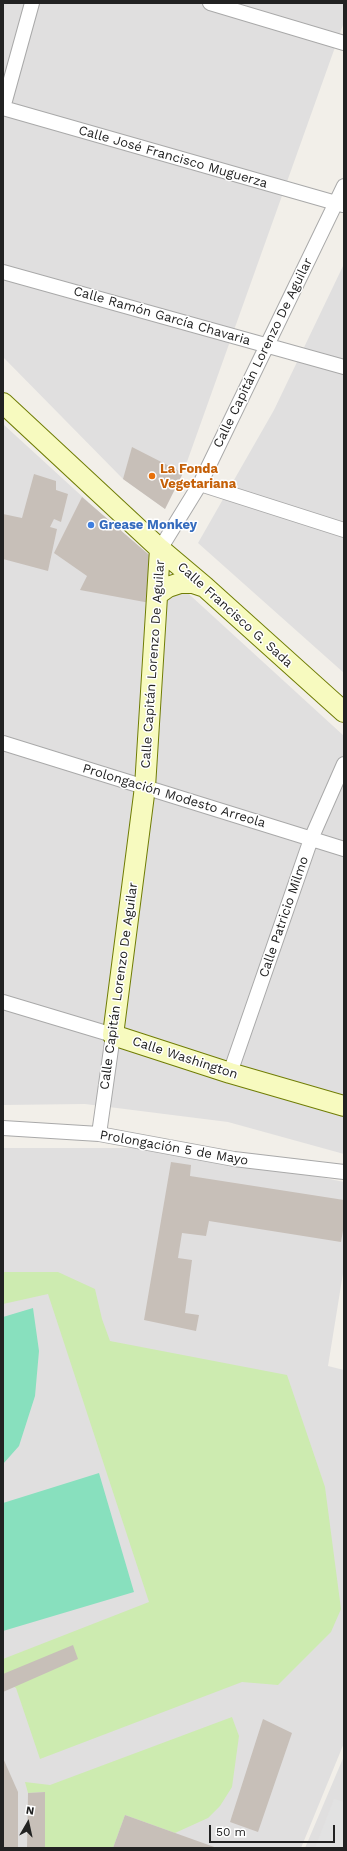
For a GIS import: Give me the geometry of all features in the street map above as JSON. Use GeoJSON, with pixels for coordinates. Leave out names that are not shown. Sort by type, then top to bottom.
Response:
{"type":"FeatureCollection","features":[{"type":"Feature","properties":{"kind":"street"},"geometry":{"type":"LineString","coordinates":[[3,108],[32,3]]}},
{"type":"Feature","properties":{"kind":"street"},"geometry":{"type":"LineString","coordinates":[[210,3],[344,43]]}},
{"type":"Feature","properties":{"kind":"street","name":"Calle José Francisco Muguerza"},"geometry":{"type":"LineString","coordinates":[[3,108],[340,204]]}},
{"type":"Feature","properties":{"kind":"street","name":"Calle Capitán Lorenzo De Aguilar"},"geometry":{"type":"LineString","coordinates":[[99,1134],[145,787],[160,549],[200,484],[267,346],[340,204],[344,186]]}},
{"type":"Feature","properties":{"kind":"street","name":"Calle Ramón García Chavaria"},"geometry":{"type":"LineString","coordinates":[[3,272],[344,367]]}},
{"type":"Feature","properties":{"kind":"street","name":"Calle Francisco G. Sada"},"geometry":{"type":"LineString","coordinates":[[3,403],[160,549],[205,587],[344,712]]}},
{"type":"Feature","properties":{"kind":"street"},"geometry":{"type":"LineString","coordinates":[[200,484],[344,530]]}},
{"type":"Feature","properties":{"kind":"street"},"geometry":{"type":"LineString","coordinates":[[158,594],[168,587],[180,583],[193,583],[205,587]]}},
{"type":"Feature","properties":{"kind":"street","name":"Prolongación Modesto Arreola"},"geometry":{"type":"LineString","coordinates":[[3,743],[344,849]]}},
{"type":"Feature","properties":{"kind":"street","name":"Calle Patricio Milmo"},"geometry":{"type":"LineString","coordinates":[[230,1073],[311,839],[344,764]]}},
{"type":"Feature","properties":{"kind":"street","name":"Calle Washington"},"geometry":{"type":"LineString","coordinates":[[3,1002],[113,1035],[230,1073],[344,1106]]}},
{"type":"Feature","properties":{"kind":"street","name":"Prolongación 5 de Mayo"},"geometry":{"type":"LineString","coordinates":[[3,1128],[99,1134],[234,1159],[344,1172]]}},
{"type":"Feature","properties":{"kind":"shaded area"},"geometry":{"type":"Polygon","coordinates":[[[3,3],[344,3],[344,22],[183,473],[165,509],[123,479],[3,357],[3,3]]]}},
{"type":"Feature","properties":{"kind":"shaded area"},"geometry":{"type":"Polygon","coordinates":[[[344,264],[344,673],[198,543],[274,410],[344,264]]]}},
{"type":"Feature","properties":{"kind":"shaded area"},"geometry":{"type":"Polygon","coordinates":[[[3,424],[344,736],[344,1154],[228,1122],[85,1104],[3,1105],[3,424]]]}},
{"type":"Feature","properties":{"kind":"shaded area"},"geometry":{"type":"Polygon","coordinates":[[[3,1148],[181,1148],[344,1182],[344,1267],[328,1366],[344,1370],[344,1743],[301,1848],[3,1848],[3,1148]]]}},
{"type":"Feature","properties":{"kind":"shaded area"},"geometry":{"type":"Polygon","coordinates":[[[344,1756],[344,1848],[305,1848],[344,1756]]]}},
{"type":"Feature","properties":{"kind":"shaded area"},"geometry":{"type":"Polygon","coordinates":[[[334,1799],[344,1802],[344,1848],[315,1848],[334,1799]]]}},
{"type":"Feature","properties":{"kind":"green space"},"geometry":{"type":"Polygon","coordinates":[[[3,1272],[58,1272],[95,1289],[102,1319],[110,1341],[287,1375],[325,1487],[341,1609],[331,1632],[278,1685],[242,1682],[40,1759],[16,1688],[3,1680],[3,1659],[149,1602],[48,1294],[3,1304],[3,1272]]]}},
{"type":"Feature","properties":{"kind":"green space"},"geometry":{"type":"Polygon","coordinates":[[[33,1308],[39,1351],[35,1396],[19,1446],[3,1464],[3,1317],[33,1308]]]}},
{"type":"Feature","properties":{"kind":"green space"},"geometry":{"type":"Polygon","coordinates":[[[99,1473],[134,1592],[3,1631],[3,1503],[99,1473]]]}},
{"type":"Feature","properties":{"kind":"green space"},"geometry":{"type":"Polygon","coordinates":[[[232,1717],[239,1736],[232,1787],[220,1806],[208,1818],[175,1833],[125,1815],[113,1848],[45,1848],[45,1792],[28,1793],[25,1782],[50,1785],[232,1717]]]}},
{"type":"Feature","properties":{"kind":"building","name":"La Fonda Vegetariana"},"geometry":{"type":"Polygon","coordinates":[[[132,447],[183,473],[165,509],[123,479],[132,447]]]}},
{"type":"Feature","properties":{"kind":"building"},"geometry":{"type":"Polygon","coordinates":[[[34,474],[56,481],[56,490],[68,494],[61,522],[54,519],[50,527],[57,529],[48,571],[3,559],[3,514],[22,518],[34,474]]]}},
{"type":"Feature","properties":{"kind":"building","name":"Grease Monkey"},"geometry":{"type":"Polygon","coordinates":[[[82,497],[154,559],[150,603],[80,590],[87,576],[54,553],[82,497]]]}},
{"type":"Feature","properties":{"kind":"building"},"geometry":{"type":"Polygon","coordinates":[[[171,1162],[191,1165],[190,1176],[344,1200],[344,1225],[341,1242],[209,1221],[206,1236],[182,1233],[178,1258],[192,1260],[185,1313],[199,1315],[196,1331],[144,1320],[171,1162]]]}},
{"type":"Feature","properties":{"kind":"building"},"geometry":{"type":"Polygon","coordinates":[[[73,1645],[78,1659],[3,1692],[3,1674],[73,1645]]]}},
{"type":"Feature","properties":{"kind":"building"},"geometry":{"type":"Polygon","coordinates":[[[263,1719],[292,1733],[258,1832],[230,1822],[263,1719]]]}},
{"type":"Feature","properties":{"kind":"building"},"geometry":{"type":"Polygon","coordinates":[[[3,1758],[18,1792],[18,1848],[3,1848],[3,1758]]]}},
{"type":"Feature","properties":{"kind":"building"},"geometry":{"type":"Polygon","coordinates":[[[45,1792],[45,1848],[27,1848],[28,1793],[45,1792]]]}},
{"type":"Feature","properties":{"kind":"building"},"geometry":{"type":"Polygon","coordinates":[[[125,1815],[217,1848],[113,1848],[125,1815]]]}},
{"type":"Feature","properties":{"kind":"place","name":"La Fonda Vegetariana"},"geometry":{"type":"Point","coordinates":[152,476]}},
{"type":"Feature","properties":{"kind":"place","name":"Grease Monkey"},"geometry":{"type":"Point","coordinates":[91,525]}}]}
